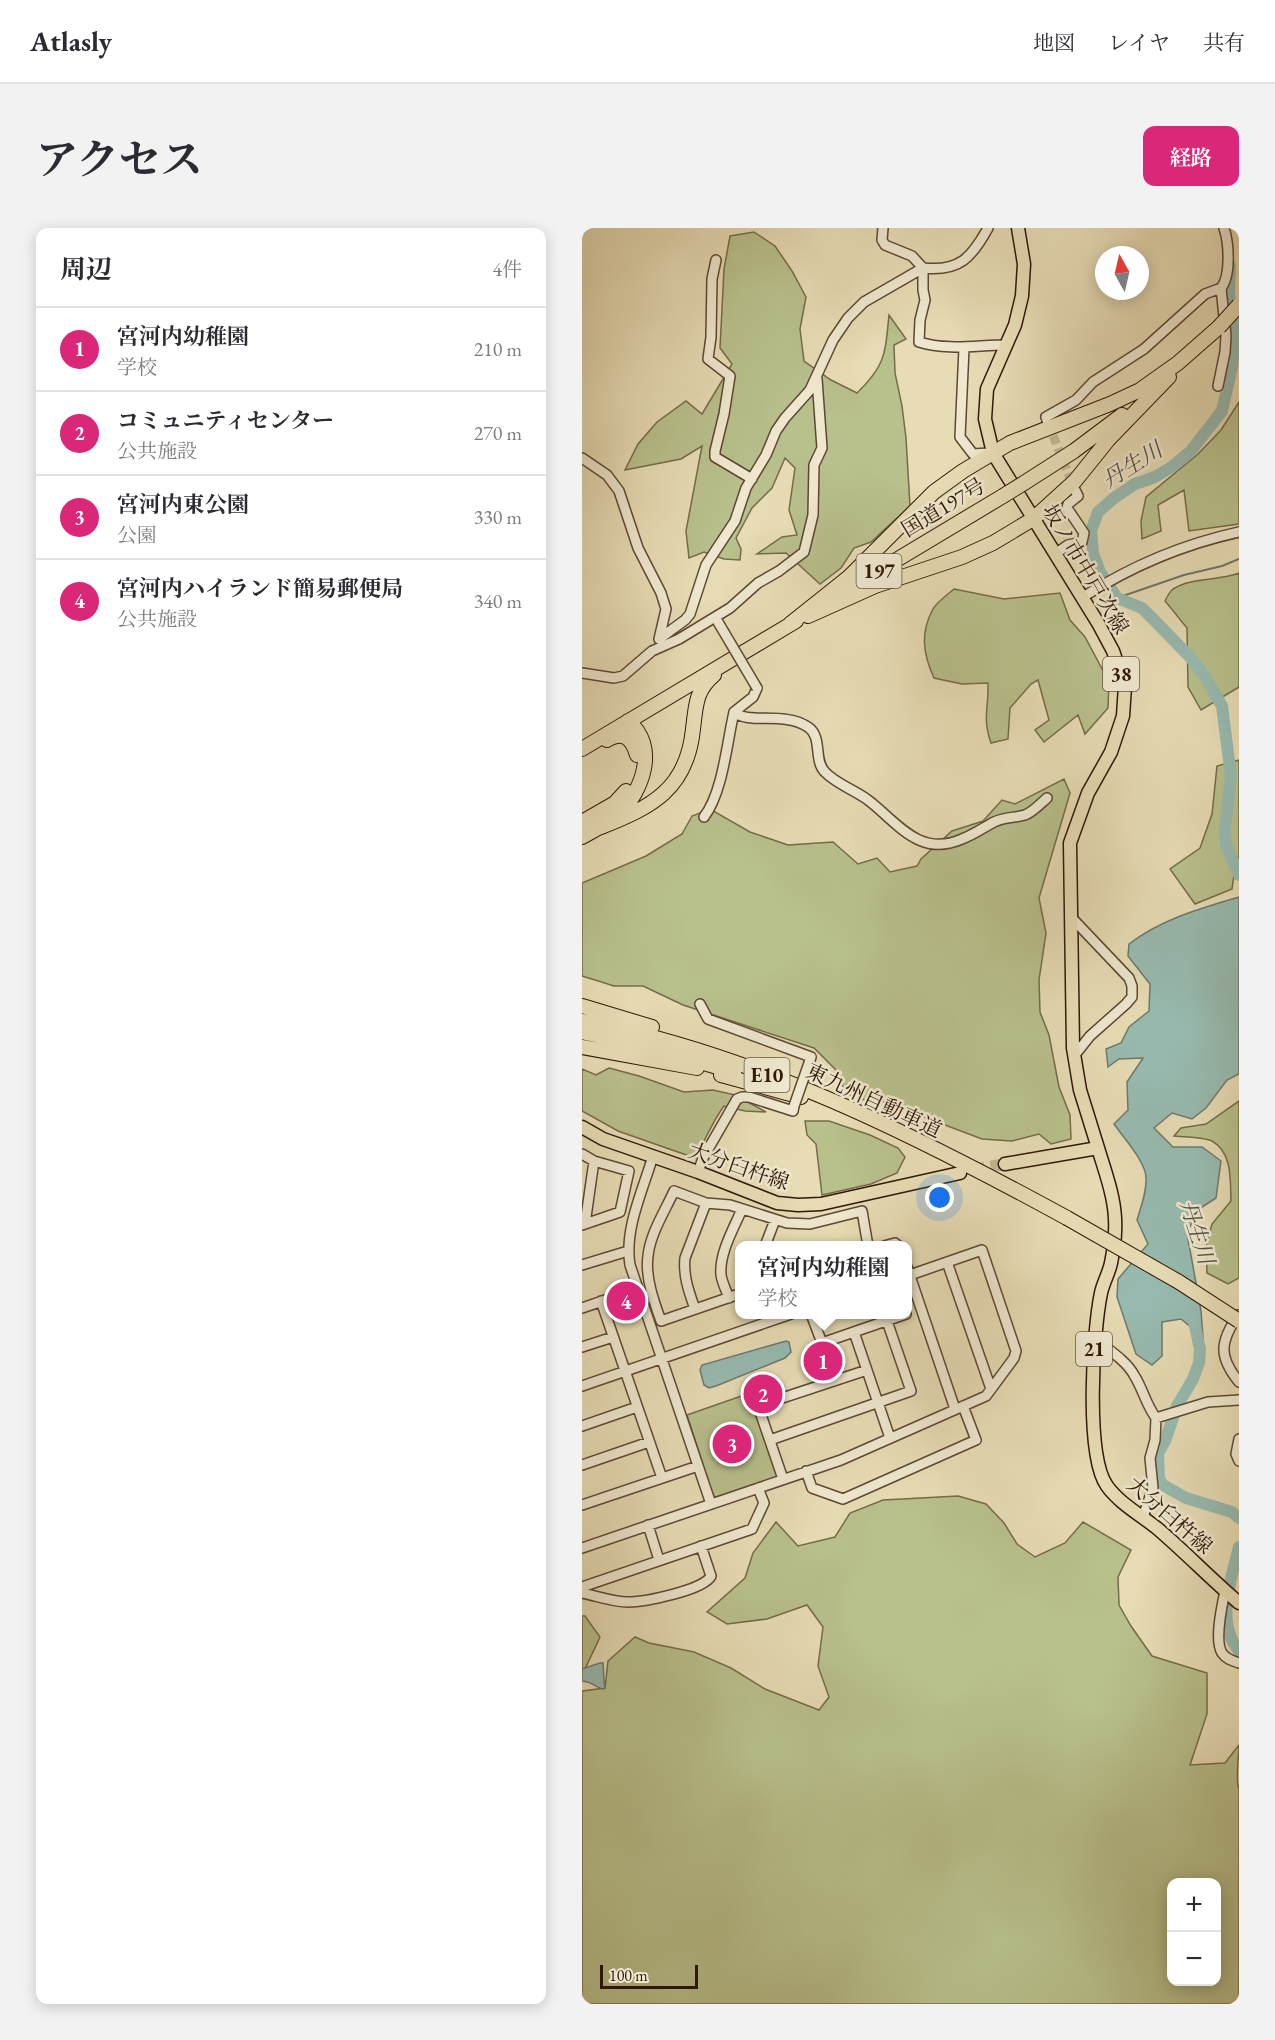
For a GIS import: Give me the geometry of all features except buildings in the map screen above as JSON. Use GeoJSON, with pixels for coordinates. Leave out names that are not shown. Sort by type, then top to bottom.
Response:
{"type":"FeatureCollection","features":[{"type":"Feature","properties":{"kind":"highway","name":"国道197号"},"geometry":{"type":"LineString","coordinates":[[582,749],[1003,496],[1098,434],[1179,367],[1239,305]]}},
{"type":"Feature","properties":{"kind":"highway"},"geometry":{"type":"LineString","coordinates":[[790,624],[849,577],[934,492],[1010,444],[1140,390],[1172,368],[1220,327]]}},
{"type":"Feature","properties":{"kind":"highway"},"geometry":{"type":"LineString","coordinates":[[790,624],[859,592],[962,557],[993,543],[1034,519],[1075,481],[1108,440],[1179,367]]}},
{"type":"Feature","properties":{"kind":"highway"},"geometry":{"type":"LineString","coordinates":[[582,837],[651,804],[674,783],[690,747],[694,706],[698,693],[711,677],[754,645]]}},
{"type":"Feature","properties":{"kind":"highway"},"geometry":{"type":"LineString","coordinates":[[601,827],[626,806],[645,765],[646,751],[642,738],[628,721]]}},
{"type":"Feature","properties":{"kind":"highway"},"geometry":{"type":"LineString","coordinates":[[582,822],[620,799],[631,780],[637,755],[628,721]]}},
{"type":"Feature","properties":{"kind":"highway"},"geometry":{"type":"LineString","coordinates":[[582,754],[611,737],[621,735],[633,743],[637,755]]}},
{"type":"Feature","properties":{"kind":"highway"},"geometry":{"type":"LineString","coordinates":[[582,1005],[740,1056],[904,1134]]}},
{"type":"Feature","properties":{"kind":"highway","name":"東九州自動車道"},"geometry":{"type":"LineString","coordinates":[[582,1021],[653,1036],[719,1056],[904,1134],[1067,1218],[1179,1282],[1239,1321]]}},
{"type":"Feature","properties":{"kind":"highway","name":"東九州自動車道"},"geometry":{"type":"LineString","coordinates":[[582,1032],[683,1056],[748,1077],[809,1099],[942,1154]]}},
{"type":"Feature","properties":{"kind":"highway"},"geometry":{"type":"LineString","coordinates":[[582,1047],[683,1065],[809,1099]]}},
{"type":"Feature","properties":{"kind":"main road","name":"坂ノ市中戸次線"},"geometry":{"type":"LineString","coordinates":[[1018,228],[1024,264],[1022,297],[1015,325],[987,389],[985,419],[993,453],[1083,597],[1113,651],[1125,686],[1123,716],[1111,752],[1088,793],[1070,843],[1074,1056],[1080,1090],[1098,1148]]}},
{"type":"Feature","properties":{"kind":"main road","name":"大分臼杵線"},"geometry":{"type":"LineString","coordinates":[[582,1127],[603,1139],[698,1172],[777,1203],[798,1206],[821,1204],[960,1173]]}},
{"type":"Feature","properties":{"kind":"main road"},"geometry":{"type":"LineString","coordinates":[[1005,1164],[1098,1148]]}},
{"type":"Feature","properties":{"kind":"main road","name":"大分臼杵線"},"geometry":{"type":"LineString","coordinates":[[1098,1148],[1116,1209],[1111,1264],[1101,1292],[1094,1338],[1094,1414],[1097,1464],[1106,1484],[1121,1501],[1143,1517],[1239,1603]]}},
{"type":"Feature","properties":{"kind":"street"},"geometry":{"type":"LineString","coordinates":[[883,228],[882,240],[885,245],[912,256],[923,268],[925,300],[920,320],[919,342],[964,348],[1006,345]]}},
{"type":"Feature","properties":{"kind":"street"},"geometry":{"type":"LineString","coordinates":[[659,639],[690,614],[706,565],[732,527],[746,488],[776,431],[810,390],[833,340],[848,318],[864,302],[923,268],[951,266],[965,261],[977,247],[988,228]]}},
{"type":"Feature","properties":{"kind":"street"},"geometry":{"type":"LineString","coordinates":[[1218,386],[1225,344],[1221,288],[1224,284],[1228,254],[1224,228]]}},
{"type":"Feature","properties":{"kind":"street"},"geometry":{"type":"LineString","coordinates":[[716,260],[712,279],[711,337],[708,359],[730,376],[715,451],[716,457],[752,479]]}},
{"type":"Feature","properties":{"kind":"street"},"geometry":{"type":"LineString","coordinates":[[1048,423],[1046,417],[1076,400],[1093,382],[1144,349],[1205,294],[1221,288]]}},
{"type":"Feature","properties":{"kind":"street"},"geometry":{"type":"LineString","coordinates":[[964,348],[960,437],[973,454],[993,453]]}},
{"type":"Feature","properties":{"kind":"street"},"geometry":{"type":"LineString","coordinates":[[582,673],[614,678],[623,676],[652,651],[716,619],[758,583],[804,552],[813,515],[814,465],[822,448],[817,378]]}},
{"type":"Feature","properties":{"kind":"street"},"geometry":{"type":"LineString","coordinates":[[582,458],[607,475],[619,491],[638,548],[661,593],[666,609],[659,639],[652,651]]}},
{"type":"Feature","properties":{"kind":"street"},"geometry":{"type":"LineString","coordinates":[[1055,554],[1068,545],[1082,542],[1084,533],[1067,508],[1068,504],[1078,496],[1075,490]]}},
{"type":"Feature","properties":{"kind":"street"},"geometry":{"type":"LineString","coordinates":[[1083,597],[1116,578],[1188,545],[1239,532]]}},
{"type":"Feature","properties":{"kind":"street"},"geometry":{"type":"LineString","coordinates":[[705,817],[714,800],[734,712],[753,697],[757,688],[716,619]]}},
{"type":"Feature","properties":{"kind":"street"},"geometry":{"type":"LineString","coordinates":[[734,712],[740,717],[774,717],[808,726],[814,732],[820,760],[826,773],[869,801],[894,824],[919,842],[944,845],[960,840],[997,821],[1024,815],[1047,798]]}},
{"type":"Feature","properties":{"kind":"street"},"geometry":{"type":"LineString","coordinates":[[1071,917],[1129,978],[1132,986],[1132,997],[1099,1027],[1074,1056]]}},
{"type":"Feature","properties":{"kind":"street"},"geometry":{"type":"LineString","coordinates":[[698,1172],[703,1158],[737,1099],[748,1097],[793,1111],[811,1057],[708,1019],[700,1004]]}},
{"type":"Feature","properties":{"kind":"street"},"geometry":{"type":"LineString","coordinates":[[582,1154],[594,1161],[629,1171],[620,1212],[583,1224],[594,1161]]}},
{"type":"Feature","properties":{"kind":"street"},"geometry":{"type":"LineString","coordinates":[[653,1156],[628,1251],[637,1289],[711,1504]]}},
{"type":"Feature","properties":{"kind":"street"},"geometry":{"type":"LineString","coordinates":[[735,1296],[661,1321],[648,1271],[648,1256],[650,1246],[674,1191],[706,1203],[730,1205],[787,1223],[810,1224],[862,1211],[867,1241]]}},
{"type":"Feature","properties":{"kind":"street"},"geometry":{"type":"LineString","coordinates":[[694,1309],[686,1284],[685,1258],[706,1203]]}},
{"type":"Feature","properties":{"kind":"street"},"geometry":{"type":"LineString","coordinates":[[729,1298],[721,1276],[721,1267],[742,1209]]}},
{"type":"Feature","properties":{"kind":"street"},"geometry":{"type":"LineString","coordinates":[[767,1241],[775,1220]]}},
{"type":"Feature","properties":{"kind":"street"},"geometry":{"type":"LineString","coordinates":[[582,1548],[841,1460],[986,1396],[1014,1358],[1016,1351],[982,1250],[912,1271]]}},
{"type":"Feature","properties":{"kind":"street"},"geometry":{"type":"LineString","coordinates":[[582,1264],[628,1251]]}},
{"type":"Feature","properties":{"kind":"street"},"geometry":{"type":"LineString","coordinates":[[947,1262],[991,1389]]}},
{"type":"Feature","properties":{"kind":"street"},"geometry":{"type":"LineString","coordinates":[[806,1471],[812,1488],[843,1499],[976,1440],[959,1407],[912,1284]]}},
{"type":"Feature","properties":{"kind":"street"},"geometry":{"type":"LineString","coordinates":[[582,1308],[637,1289]]}},
{"type":"Feature","properties":{"kind":"street"},"geometry":{"type":"LineString","coordinates":[[601,1301],[662,1478]]}},
{"type":"Feature","properties":{"kind":"street"},"geometry":{"type":"LineString","coordinates":[[912,1313],[921,1310]]}},
{"type":"Feature","properties":{"kind":"street"},"geometry":{"type":"LineString","coordinates":[[1239,1313],[1226,1333],[1223,1348],[1226,1362],[1239,1382]]}},
{"type":"Feature","properties":{"kind":"street"},"geometry":{"type":"LineString","coordinates":[[582,1386],[768,1319]]}},
{"type":"Feature","properties":{"kind":"street"},"geometry":{"type":"LineString","coordinates":[[813,1319],[822,1343],[893,1319]]}},
{"type":"Feature","properties":{"kind":"street"},"geometry":{"type":"LineString","coordinates":[[770,1440],[911,1391],[887,1321]]}},
{"type":"Feature","properties":{"kind":"street"},"geometry":{"type":"LineString","coordinates":[[854,1332],[890,1438]]}},
{"type":"Feature","properties":{"kind":"street"},"geometry":{"type":"LineString","coordinates":[[582,1347],[613,1337]]}},
{"type":"Feature","properties":{"kind":"street"},"geometry":{"type":"LineString","coordinates":[[1094,1338],[1128,1367],[1150,1411],[1158,1418]]}},
{"type":"Feature","properties":{"kind":"street"},"geometry":{"type":"LineString","coordinates":[[783,1479],[758,1406],[867,1370]]}},
{"type":"Feature","properties":{"kind":"street"},"geometry":{"type":"LineString","coordinates":[[1158,1418],[1208,1402],[1239,1400]]}},
{"type":"Feature","properties":{"kind":"street"},"geometry":{"type":"LineString","coordinates":[[582,1426],[637,1407]]}},
{"type":"Feature","properties":{"kind":"street"},"geometry":{"type":"LineString","coordinates":[[1143,1517],[1153,1488],[1150,1458],[1158,1418]]}},
{"type":"Feature","properties":{"kind":"street"},"geometry":{"type":"LineString","coordinates":[[1239,1439],[1236,1454],[1239,1461]]}},
{"type":"Feature","properties":{"kind":"street"},"geometry":{"type":"LineString","coordinates":[[582,1465],[649,1442]]}},
{"type":"Feature","properties":{"kind":"street"},"geometry":{"type":"LineString","coordinates":[[582,1505],[698,1466]]}},
{"type":"Feature","properties":{"kind":"street"},"geometry":{"type":"LineString","coordinates":[[582,1587],[752,1529],[764,1503],[758,1488]]}},
{"type":"Feature","properties":{"kind":"street"},"geometry":{"type":"LineString","coordinates":[[648,1525],[659,1560]]}},
{"type":"Feature","properties":{"kind":"street"},"geometry":{"type":"LineString","coordinates":[[582,1593],[634,1602],[678,1593],[703,1584],[711,1576],[701,1546]]}},
{"type":"Feature","properties":{"kind":"street"},"geometry":{"type":"LineString","coordinates":[[1226,1592],[1220,1621],[1220,1647],[1227,1658],[1239,1663]]}},
{"type":"Feature","properties":{"kind":"green space"},"geometry":{"type":"Polygon","coordinates":[[[754,232],[775,246],[806,297],[800,329],[804,361],[831,380],[857,393],[879,366],[885,349],[889,315],[906,339],[894,345],[895,373],[906,438],[910,506],[871,542],[854,548],[841,568],[820,584],[786,553],[757,554],[782,537],[797,535],[789,510],[795,468],[785,458],[772,488],[752,508],[736,538],[741,549],[740,560],[724,559],[704,552],[689,558],[686,531],[702,446],[681,459],[625,470],[638,444],[657,422],[686,401],[702,414],[732,364],[720,348],[724,269],[730,236],[754,232]]]}},
{"type":"Feature","properties":{"kind":"green space"},"geometry":{"type":"Polygon","coordinates":[[[1239,402],[1239,524],[1189,531],[1184,490],[1158,505],[1161,531],[1142,539],[1141,521],[1146,497],[1198,454],[1221,430],[1239,402]]]}},
{"type":"Feature","properties":{"kind":"green space"},"geometry":{"type":"Polygon","coordinates":[[[1239,573],[1239,687],[1201,710],[1188,687],[1187,628],[1165,601],[1172,590],[1180,585],[1239,573]]]}},
{"type":"Feature","properties":{"kind":"green space"},"geometry":{"type":"Polygon","coordinates":[[[954,589],[1004,599],[1060,593],[1070,620],[1085,637],[1109,682],[1108,708],[1085,734],[1078,715],[1044,742],[1035,730],[1049,720],[1038,680],[1031,684],[1010,708],[1008,739],[991,743],[986,719],[988,683],[962,684],[934,678],[925,652],[926,627],[933,609],[954,589]]]}},
{"type":"Feature","properties":{"kind":"green space"},"geometry":{"type":"Polygon","coordinates":[[[1239,760],[1239,870],[1234,875],[1232,889],[1195,904],[1170,869],[1200,848],[1212,814],[1217,766],[1239,760]]]}},
{"type":"Feature","properties":{"kind":"green space"},"geometry":{"type":"Polygon","coordinates":[[[1064,779],[1070,793],[1039,898],[1046,933],[1039,980],[1040,1012],[1049,1035],[1059,1087],[1070,1115],[1071,1139],[1051,1144],[1039,1134],[1012,1141],[982,1139],[876,1099],[855,1098],[847,1092],[835,1075],[836,1070],[814,1048],[683,1005],[643,986],[614,986],[582,976],[582,883],[646,856],[682,834],[692,816],[710,809],[750,832],[788,845],[833,842],[858,864],[877,858],[890,872],[917,866],[921,859],[952,831],[983,821],[1002,800],[1015,804],[1064,779]]]}},
{"type":"Feature","properties":{"kind":"green space"},"geometry":{"type":"Polygon","coordinates":[[[609,1068],[684,1092],[713,1090],[735,1095],[766,1112],[745,1111],[724,1106],[695,1158],[618,1131],[582,1111],[582,1069],[596,1075],[609,1068]]]}},
{"type":"Feature","properties":{"kind":"green space"},"geometry":{"type":"Polygon","coordinates":[[[1239,1101],[1239,1278],[1228,1284],[1207,1273],[1206,1246],[1212,1224],[1231,1201],[1227,1160],[1224,1152],[1212,1141],[1174,1136],[1181,1128],[1206,1124],[1239,1101]]]}},
{"type":"Feature","properties":{"kind":"green space"},"geometry":{"type":"Polygon","coordinates":[[[805,1121],[829,1121],[870,1135],[898,1148],[905,1157],[897,1173],[871,1184],[822,1195],[816,1144],[807,1135],[805,1121]]]}},
{"type":"Feature","properties":{"kind":"green space"},"geometry":{"type":"Polygon","coordinates":[[[750,1393],[777,1477],[717,1497],[713,1496],[687,1415],[750,1393]]]}},
{"type":"Feature","properties":{"kind":"green space"},"geometry":{"type":"Polygon","coordinates":[[[958,1496],[986,1504],[1004,1523],[1017,1544],[1035,1557],[1065,1543],[1083,1522],[1131,1550],[1118,1577],[1119,1605],[1131,1626],[1152,1656],[1207,1673],[1207,1714],[1190,1765],[1225,1763],[1239,1745],[1237,1774],[1239,1789],[1239,2004],[582,2004],[582,1691],[605,1688],[608,1661],[635,1637],[649,1643],[694,1652],[731,1668],[765,1689],[819,1710],[829,1697],[818,1666],[823,1627],[807,1605],[767,1619],[727,1624],[707,1612],[745,1578],[753,1553],[776,1522],[798,1546],[835,1537],[850,1513],[883,1500],[958,1496]]]}},
{"type":"Feature","properties":{"kind":"green space"},"geometry":{"type":"Polygon","coordinates":[[[582,1616],[585,1616],[600,1637],[585,1669],[582,1669],[582,1616]]]}},
{"type":"Feature","properties":{"kind":"water"},"geometry":{"type":"Polygon","coordinates":[[[1239,897],[1239,1074],[1227,1080],[1206,1108],[1192,1119],[1172,1113],[1154,1128],[1173,1147],[1202,1147],[1221,1161],[1216,1198],[1199,1209],[1187,1233],[1201,1311],[1203,1337],[1181,1319],[1162,1322],[1162,1356],[1152,1365],[1136,1354],[1117,1297],[1118,1279],[1148,1244],[1137,1220],[1146,1188],[1145,1172],[1138,1157],[1114,1124],[1128,1110],[1127,1082],[1143,1058],[1119,1059],[1108,1067],[1106,1049],[1121,1043],[1129,1027],[1149,1011],[1150,984],[1128,956],[1129,944],[1168,921],[1239,897]]]}},
{"type":"Feature","properties":{"kind":"water"},"geometry":{"type":"Polygon","coordinates":[[[789,1342],[791,1352],[785,1358],[716,1386],[709,1388],[704,1385],[700,1370],[702,1365],[789,1342]]]}},
{"type":"Feature","properties":{"kind":"water"},"geometry":{"type":"Polygon","coordinates":[[[603,1663],[605,1688],[603,1689],[582,1681],[582,1669],[603,1663]]]}},
{"type":"Feature","properties":{"kind":"waterway","name":"丹生川"},"geometry":{"type":"LineString","coordinates":[[1230,265],[1229,295],[1236,335],[1232,367],[1222,411],[1190,452],[1173,466],[1155,477],[1135,484],[1098,512],[1091,531],[1093,553],[1100,572],[1117,598],[1142,608],[1156,622],[1190,657],[1204,675],[1222,706],[1231,776],[1225,829],[1226,845],[1239,875]]}},
{"type":"Feature","properties":{"kind":"waterway"},"geometry":{"type":"LineString","coordinates":[[1117,598],[1239,559]]}},
{"type":"Feature","properties":{"kind":"waterway","name":"丹生川"},"geometry":{"type":"LineString","coordinates":[[1193,1317],[1200,1349],[1199,1363],[1193,1379],[1177,1406],[1165,1441],[1158,1453],[1159,1479],[1163,1485],[1186,1498],[1232,1512],[1239,1518]]}},
{"type":"Feature","properties":{"kind":"waterway","name":"丹生川"},"geometry":{"type":"LineString","coordinates":[[1239,1547],[1229,1587],[1226,1614],[1232,1640],[1239,1651]]}},
{"type":"Feature","properties":{"kind":"tunnel"},"geometry":{"type":"LineString","coordinates":[[1048,423],[1074,488]]}},
{"type":"Feature","properties":{"kind":"tunnel"},"geometry":{"type":"LineString","coordinates":[[973,1170],[1005,1164]]}},
{"type":"Feature","properties":{"kind":"place","name":"宮河内ハイランド簡易郵便局"},"geometry":{"type":"Point","coordinates":[626,1301]}},
{"type":"Feature","properties":{"kind":"place","name":"宮河内幼稚園"},"geometry":{"type":"Point","coordinates":[823,1361]}},
{"type":"Feature","properties":{"kind":"place","name":"コミュニティセンター"},"geometry":{"type":"Point","coordinates":[763,1394]}},
{"type":"Feature","properties":{"kind":"place","name":"宮河内東公園"},"geometry":{"type":"Point","coordinates":[732,1444]}}]}
